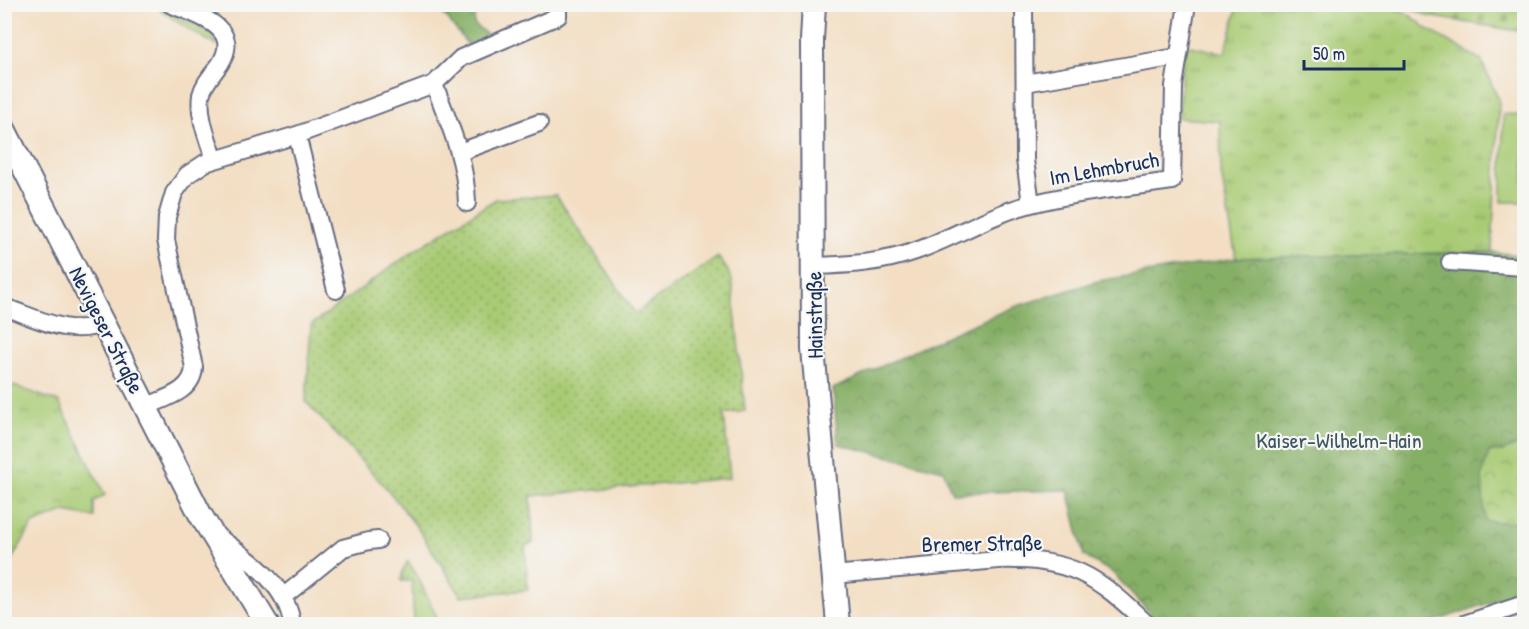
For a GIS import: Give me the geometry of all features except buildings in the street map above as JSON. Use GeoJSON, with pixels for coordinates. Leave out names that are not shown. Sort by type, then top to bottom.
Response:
{"type":"FeatureCollection","features":[{"type":"Feature","properties":{"kind":"street"},"geometry":{"type":"LineString","coordinates":[[170,4],[207,19],[223,34],[225,53],[206,82],[200,104],[214,158]]}},
{"type":"Feature","properties":{"kind":"street","name":"Hainstraße"},"geometry":{"type":"LineString","coordinates":[[814,4],[812,40],[813,349],[838,624]]}},
{"type":"Feature","properties":{"kind":"street","name":"Im Lehmbruch"},"geometry":{"type":"LineString","coordinates":[[1024,4],[1025,160],[1031,204]]}},
{"type":"Feature","properties":{"kind":"street","name":"Im Lehmbruch"},"geometry":{"type":"LineString","coordinates":[[813,266],[857,265],[884,261],[917,250],[1004,212],[1031,204],[1172,181],[1172,113],[1177,57],[1186,4]]}},
{"type":"Feature","properties":{"kind":"street"},"geometry":{"type":"LineString","coordinates":[[145,407],[185,388],[194,376],[165,227],[170,205],[180,183],[196,167],[214,158],[297,135],[434,84],[461,58],[558,16],[558,7]]}},
{"type":"Feature","properties":{"kind":"street"},"geometry":{"type":"LineString","coordinates":[[1025,83],[1177,57]]}},
{"type":"Feature","properties":{"kind":"street"},"geometry":{"type":"LineString","coordinates":[[434,84],[460,152],[467,183],[467,203]]}},
{"type":"Feature","properties":{"kind":"street"},"geometry":{"type":"LineString","coordinates":[[460,152],[539,123]]}},
{"type":"Feature","properties":{"kind":"street","name":"Nevigeser Straße"},"geometry":{"type":"LineString","coordinates":[[4,129],[145,407],[211,531],[267,624]]}},
{"type":"Feature","properties":{"kind":"street"},"geometry":{"type":"LineString","coordinates":[[297,135],[336,290]]}},
{"type":"Feature","properties":{"kind":"street"},"geometry":{"type":"LineString","coordinates":[[1450,262],[1524,267]]}},
{"type":"Feature","properties":{"kind":"street"},"geometry":{"type":"LineString","coordinates":[[4,307],[69,329],[88,329],[104,323]]}},
{"type":"Feature","properties":{"kind":"street","name":"Nevigeser Straße"},"geometry":{"type":"LineString","coordinates":[[211,531],[250,560],[283,597],[292,624]]}},
{"type":"Feature","properties":{"kind":"street"},"geometry":{"type":"LineString","coordinates":[[283,597],[343,548],[378,540]]}},
{"type":"Feature","properties":{"kind":"street","name":"Bremer Straße"},"geometry":{"type":"LineString","coordinates":[[833,575],[998,560],[1025,559],[1050,562],[1095,579],[1147,624]]}},
{"type":"Feature","properties":{"kind":"street"},"geometry":{"type":"LineString","coordinates":[[1464,624],[1524,604]]}},
{"type":"Feature","properties":{"kind":"green space"},"geometry":{"type":"Polygon","coordinates":[[[432,5],[476,5],[474,24],[489,36],[468,45],[447,18],[432,5]]]}},
{"type":"Feature","properties":{"kind":"green space"},"geometry":{"type":"Polygon","coordinates":[[[1238,5],[1386,5],[1407,13],[1429,30],[1481,60],[1499,101],[1492,252],[1236,258],[1221,173],[1220,121],[1178,118],[1184,45],[1225,53],[1238,5]]]}},
{"type":"Feature","properties":{"kind":"green space"},"geometry":{"type":"Polygon","coordinates":[[[1404,5],[1524,5],[1524,32],[1428,16],[1404,5]]]}},
{"type":"Feature","properties":{"kind":"green space"},"geometry":{"type":"Polygon","coordinates":[[[162,8],[213,35],[217,45],[191,31],[160,10],[162,8]]]}},
{"type":"Feature","properties":{"kind":"green space"},"geometry":{"type":"Polygon","coordinates":[[[1503,114],[1524,115],[1524,202],[1502,202],[1503,114]]]}},
{"type":"Feature","properties":{"kind":"green space"},"geometry":{"type":"Polygon","coordinates":[[[556,195],[635,313],[718,257],[727,269],[732,281],[745,411],[724,414],[730,478],[531,496],[533,543],[525,546],[528,590],[461,596],[417,527],[388,490],[306,402],[311,325],[412,252],[496,199],[556,195]]]}},
{"type":"Feature","properties":{"kind":"green space","name":"Kaiser-Wilhelm-Hain"},"geometry":{"type":"Polygon","coordinates":[[[1492,252],[1524,256],[1524,591],[1427,624],[1160,624],[1113,573],[1084,556],[1068,490],[952,493],[943,470],[838,444],[833,389],[950,334],[1014,307],[1098,281],[1236,258],[1492,252]]]}},
{"type":"Feature","properties":{"kind":"green space"},"geometry":{"type":"Polygon","coordinates":[[[4,382],[59,402],[105,495],[94,501],[94,517],[64,512],[33,524],[10,562],[4,546],[4,382]]]}},
{"type":"Feature","properties":{"kind":"green space"},"geometry":{"type":"Polygon","coordinates":[[[1524,442],[1524,523],[1485,521],[1482,475],[1489,452],[1503,451],[1524,442]]]}},
{"type":"Feature","properties":{"kind":"green space"},"geometry":{"type":"Polygon","coordinates":[[[408,561],[440,624],[414,624],[412,581],[401,581],[408,561]]]}}]}
